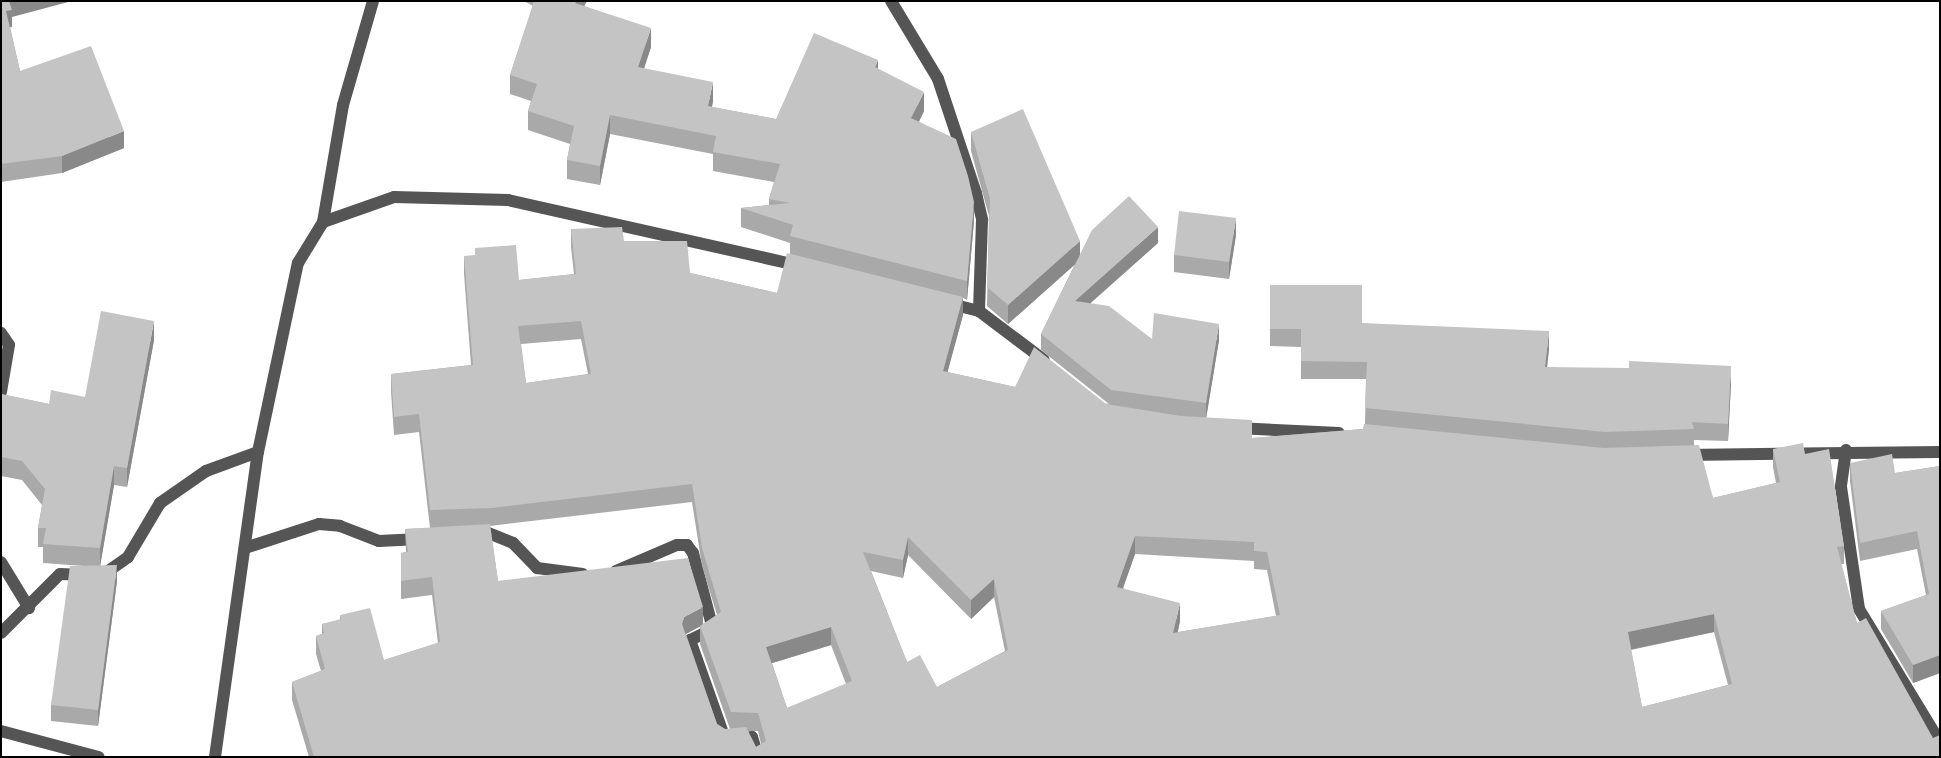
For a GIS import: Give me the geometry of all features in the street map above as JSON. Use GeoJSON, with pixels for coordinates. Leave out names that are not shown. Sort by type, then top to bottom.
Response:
{"type":"FeatureCollection","features":[{"type":"Feature","properties":{"kind":"street"},"geometry":{"type":"LineString","coordinates":[[215,757],[258,452],[298,263],[323,222],[343,105],[373,1]]}},
{"type":"Feature","properties":{"kind":"street"},"geometry":{"type":"LineString","coordinates":[[891,1],[938,79],[976,193],[982,220],[979,310]]}},
{"type":"Feature","properties":{"kind":"street"},"geometry":{"type":"LineString","coordinates":[[323,222],[394,197],[508,200],[815,270]]}},
{"type":"Feature","properties":{"kind":"street"},"geometry":{"type":"LineString","coordinates":[[934,300],[979,310],[1058,371]]}},
{"type":"Feature","properties":{"kind":"street"},"geometry":{"type":"LineString","coordinates":[[1,333],[9,345],[1,392]]}},
{"type":"Feature","properties":{"kind":"street"},"geometry":{"type":"LineString","coordinates":[[1222,428],[1355,434]]}},
{"type":"Feature","properties":{"kind":"street"},"geometry":{"type":"LineString","coordinates":[[1672,456],[1846,450],[1940,452]]}},
{"type":"Feature","properties":{"kind":"street"},"geometry":{"type":"LineString","coordinates":[[1846,450],[1841,486],[1858,609],[1940,742]]}},
{"type":"Feature","properties":{"kind":"street"},"geometry":{"type":"LineString","coordinates":[[1,633],[29,608],[60,574],[103,575],[128,557],[160,503],[206,471],[258,452]]}},
{"type":"Feature","properties":{"kind":"street"},"geometry":{"type":"LineString","coordinates":[[244,548],[319,524],[340,526],[379,541],[434,538]]}},
{"type":"Feature","properties":{"kind":"street"},"geometry":{"type":"LineString","coordinates":[[464,536],[486,532],[513,543],[536,568],[601,573],[687,545],[713,629],[690,640],[725,739],[752,737],[758,757]]}},
{"type":"Feature","properties":{"kind":"street"},"geometry":{"type":"LineString","coordinates":[[1,562],[29,608]]}},
{"type":"Feature","properties":{"kind":"street"},"geometry":{"type":"LineString","coordinates":[[1,731],[99,757]]}},
{"type":"Feature","properties":{"kind":"building"},"geometry":{"type":"Polygon","coordinates":[[[1,1],[9,1],[12,10],[6,11],[20,71],[91,46],[124,131],[62,156],[1,164],[1,1]]]}},
{"type":"Feature","properties":{"kind":"building"},"geometry":{"type":"Polygon","coordinates":[[[534,1],[576,1],[575,3],[651,28],[638,67],[713,82],[708,106],[776,119],[814,33],[878,60],[875,67],[924,92],[911,118],[956,139],[974,202],[967,281],[790,236],[793,225],[741,208],[790,203],[769,199],[780,164],[713,152],[716,136],[610,115],[600,166],[567,160],[574,126],[528,111],[537,84],[510,75],[534,1]]]}},
{"type":"Feature","properties":{"kind":"building"},"geometry":{"type":"Polygon","coordinates":[[[1023,109],[1080,241],[1008,305],[987,287],[990,199],[971,132],[1023,109]]]}},
{"type":"Feature","properties":{"kind":"building"},"geometry":{"type":"Polygon","coordinates":[[[1129,196],[1158,227],[1075,301],[1109,306],[1152,339],[1154,313],[1219,324],[1206,403],[1111,390],[1041,334],[1092,230],[1129,196]]]}},
{"type":"Feature","properties":{"kind":"building"},"geometry":{"type":"Polygon","coordinates":[[[1179,211],[1236,218],[1229,262],[1174,255],[1179,211]]]}},
{"type":"Feature","properties":{"kind":"building"},"geometry":{"type":"Polygon","coordinates":[[[622,227],[624,241],[687,241],[690,273],[777,293],[787,253],[963,297],[943,371],[1015,387],[1034,347],[1106,404],[1181,416],[1252,420],[1252,438],[1363,429],[1364,424],[1604,448],[1699,445],[1713,498],[1780,482],[1773,449],[1803,443],[1805,454],[1829,449],[1844,546],[1837,547],[1857,623],[1866,618],[1933,738],[1940,735],[1940,757],[314,757],[292,682],[325,669],[316,636],[324,633],[322,624],[341,619],[340,615],[370,608],[384,660],[440,642],[432,577],[401,581],[401,553],[408,552],[405,529],[490,524],[498,581],[688,558],[703,607],[684,617],[682,624],[717,724],[725,729],[746,727],[756,747],[766,741],[758,713],[731,712],[700,626],[721,612],[702,548],[692,484],[492,508],[430,510],[419,414],[394,417],[391,374],[473,365],[464,256],[475,255],[475,248],[516,245],[519,280],[576,274],[571,229],[622,227]],[[581,321],[518,326],[526,383],[591,374],[581,321]],[[1135,536],[1117,587],[1180,603],[1173,633],[1280,615],[1267,552],[1254,551],[1254,542],[1135,536]],[[908,537],[903,560],[863,552],[907,662],[920,655],[937,687],[1008,650],[994,579],[971,600],[908,537]],[[1714,614],[1628,632],[1642,707],[1732,684],[1714,614]],[[831,627],[766,647],[787,708],[852,681],[831,627]]]}},
{"type":"Feature","properties":{"kind":"building"},"geometry":{"type":"Polygon","coordinates":[[[1270,285],[1362,285],[1362,323],[1549,331],[1545,367],[1629,368],[1629,361],[1731,366],[1728,424],[1692,422],[1694,429],[1605,432],[1365,408],[1367,362],[1301,361],[1301,329],[1270,329],[1270,285]]]}},
{"type":"Feature","properties":{"kind":"building"},"geometry":{"type":"Polygon","coordinates":[[[101,311],[154,321],[127,468],[114,466],[100,548],[43,544],[46,528],[38,528],[45,489],[22,461],[1,457],[1,394],[49,404],[51,390],[85,397],[101,311]]]}},
{"type":"Feature","properties":{"kind":"building"},"geometry":{"type":"Polygon","coordinates":[[[1892,454],[1895,473],[1940,466],[1940,655],[1913,665],[1881,611],[1929,594],[1917,531],[1860,543],[1850,463],[1892,454]]]}},
{"type":"Feature","properties":{"kind":"building"},"geometry":{"type":"Polygon","coordinates":[[[117,565],[98,710],[51,705],[70,566],[117,565]]]}}]}
